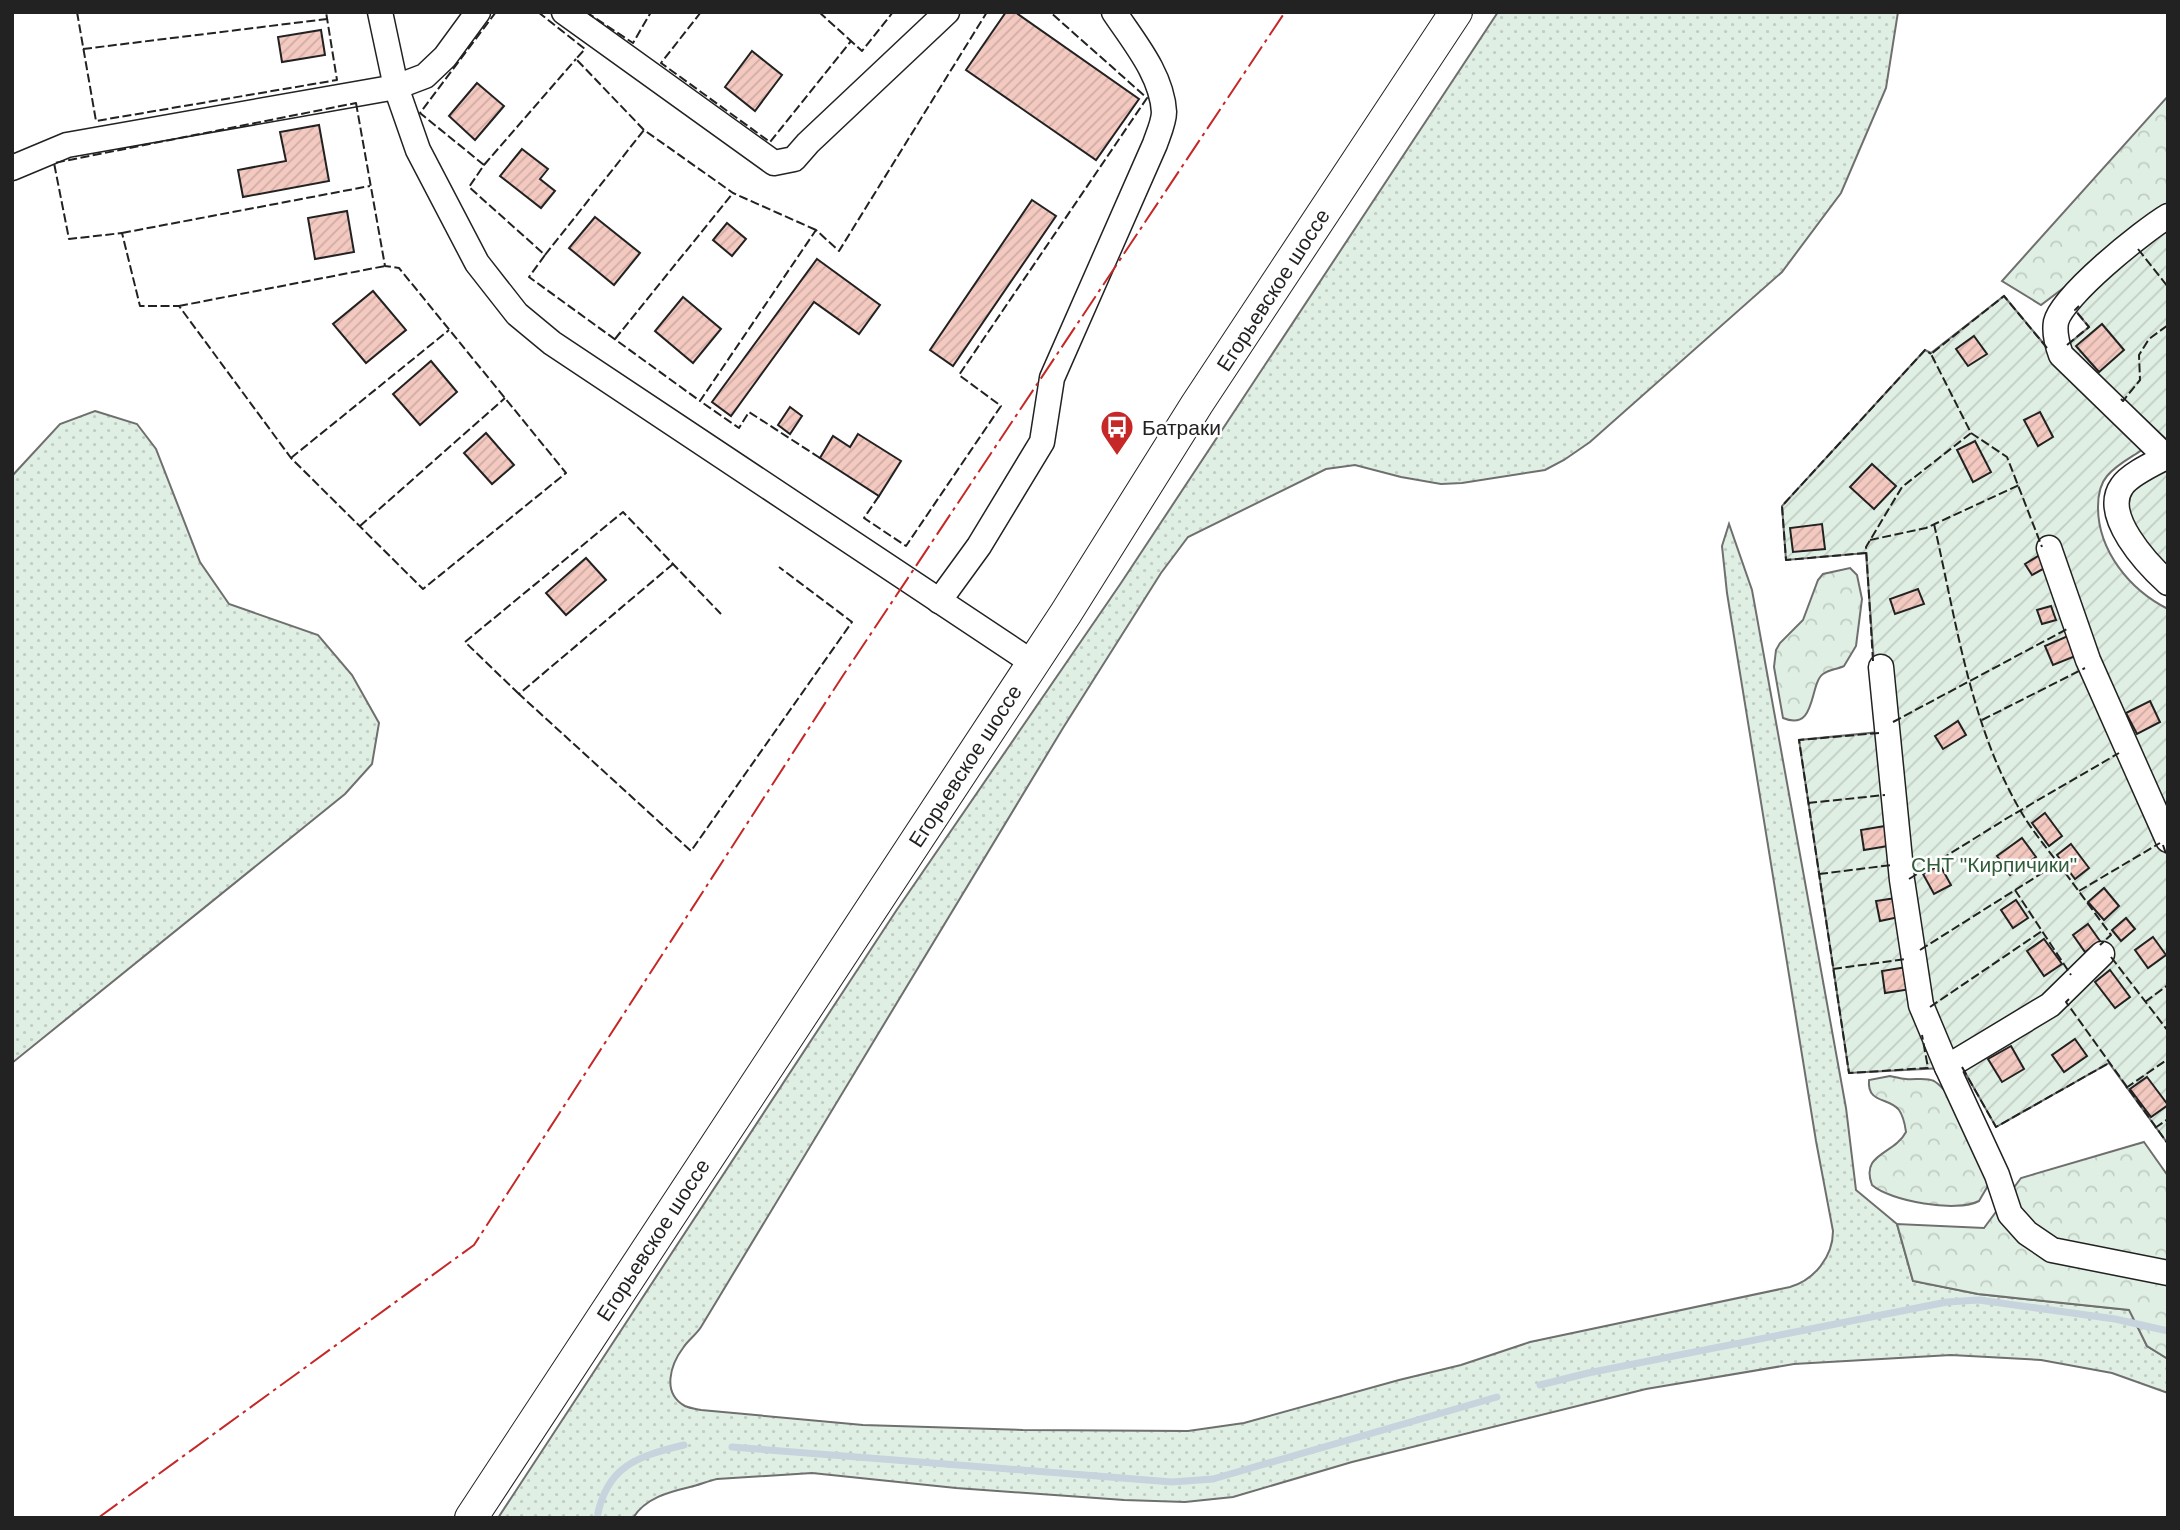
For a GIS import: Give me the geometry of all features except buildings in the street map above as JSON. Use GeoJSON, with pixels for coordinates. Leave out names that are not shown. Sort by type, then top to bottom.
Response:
{"type":"FeatureCollection","features":[{"type":"Feature","properties":{"kind":"main road","name":"Егорьевское шоссе"},"geometry":{"type":"LineString","coordinates":[[471,1518],[1033,663],[1197,404],[1456,12]]}},
{"type":"Feature","properties":{"kind":"street"},"geometry":{"type":"LineString","coordinates":[[380,12],[396,87],[418,150],[477,263],[517,314],[552,343],[1033,663]]}},
{"type":"Feature","properties":{"kind":"street"},"geometry":{"type":"LineString","coordinates":[[564,12],[774,163],[794,159],[947,12]]}},
{"type":"Feature","properties":{"kind":"street"},"geometry":{"type":"LineString","coordinates":[[939,601],[979,545],[1042,442],[1052,378],[1155,144],[1164,115],[1161,93],[1149,66],[1114,12]]}},
{"type":"Feature","properties":{"kind":"street"},"geometry":{"type":"LineString","coordinates":[[12,168],[67,145],[396,87],[425,76],[445,57],[475,14]]}},
{"type":"Feature","properties":{"kind":"street"},"geometry":{"type":"LineString","coordinates":[[2168,216],[2069,299],[2056,324],[2056,342],[2061,355],[2167,456],[2122,486],[2116,503],[2119,522],[2151,567],[2168,583]]}},
{"type":"Feature","properties":{"kind":"street"},"geometry":{"type":"LineString","coordinates":[[2049,548],[2088,660],[2168,840]]}},
{"type":"Feature","properties":{"kind":"street"},"geometry":{"type":"LineString","coordinates":[[1881,667],[1902,880],[1921,1005],[1997,1175],[2010,1214],[2027,1233],[2052,1250],[2168,1273]]}},
{"type":"Feature","properties":{"kind":"street"},"geometry":{"type":"LineString","coordinates":[[1947,1067],[2050,1005],[2102,954]]}},
{"type":"Feature","properties":{"kind":"green space"},"geometry":{"type":"Polygon","coordinates":[[[1498,12],[1898,12],[1886,88],[1841,193],[1782,272],[1590,442],[1545,470],[1462,483],[1441,484],[1355,465],[1326,469],[1188,537],[1161,573],[1063,728],[701,1327],[685,1345],[670,1378],[673,1394],[685,1406],[701,1410],[863,1425],[1188,1431],[1244,1423],[1461,1365],[1530,1342],[1790,1287],[1807,1279],[1826,1258],[1833,1231],[1727,593],[1722,546],[1729,524],[1752,590],[1846,1108],[1856,1190],[1897,1224],[1913,1281],[1978,1294],[2130,1310],[2147,1346],[2168,1359],[2168,1393],[2112,1373],[2041,1360],[1951,1355],[1794,1364],[1646,1389],[1352,1462],[1233,1497],[1185,1502],[1124,1500],[956,1488],[812,1473],[717,1479],[658,1497],[644,1505],[633,1518],[498,1518],[896,911],[1121,583],[1498,12]]]}},
{"type":"Feature","properties":{"kind":"green space"},"geometry":{"type":"Polygon","coordinates":[[[2168,96],[2168,209],[2041,305],[2002,281],[2168,96]]]}},
{"type":"Feature","properties":{"kind":"green space"},"geometry":{"type":"Polygon","coordinates":[[[2168,230],[2168,441],[2066,346],[2089,327],[2075,310],[2138,249],[2168,230]]]}},
{"type":"Feature","properties":{"kind":"green space","name":"СНТ \"Кирпичики\""},"geometry":{"type":"Polygon","coordinates":[[[2004,296],[2074,380],[2142,450],[2107,476],[2100,490],[2098,507],[2099,523],[2110,554],[2129,580],[2168,609],[2168,1144],[2109,1063],[1996,1127],[1962,1067],[1849,1073],[1799,740],[1879,732],[1866,553],[1786,560],[1782,506],[1925,350],[1931,353],[2004,296]]]}},
{"type":"Feature","properties":{"kind":"green space"},"geometry":{"type":"Polygon","coordinates":[[[95,411],[137,424],[156,449],[200,562],[229,604],[318,635],[352,675],[379,723],[372,764],[345,794],[12,1063],[12,476],[60,424],[95,411]]]}},
{"type":"Feature","properties":{"kind":"green space"},"geometry":{"type":"Polygon","coordinates":[[[2168,466],[2168,571],[2128,520],[2125,495],[2168,466]]]}},
{"type":"Feature","properties":{"kind":"green space"},"geometry":{"type":"Polygon","coordinates":[[[1850,568],[1857,575],[1862,599],[1856,646],[1844,666],[1823,674],[1819,679],[1811,705],[1802,718],[1794,721],[1783,718],[1774,667],[1776,650],[1803,620],[1818,580],[1823,574],[1850,568]]]}},
{"type":"Feature","properties":{"kind":"green space"},"geometry":{"type":"Polygon","coordinates":[[[1890,1076],[1934,1081],[1951,1100],[1966,1128],[1989,1184],[1979,1201],[1956,1206],[1924,1204],[1893,1196],[1872,1185],[1870,1174],[1874,1160],[1901,1140],[1906,1132],[1899,1110],[1875,1097],[1869,1088],[1869,1080],[1890,1076]]]}},
{"type":"Feature","properties":{"kind":"green space"},"geometry":{"type":"Polygon","coordinates":[[[2144,1142],[2168,1176],[2168,1359],[2147,1346],[2129,1310],[1978,1294],[1913,1281],[1897,1224],[1984,1228],[2021,1178],[2144,1142]]]}},
{"type":"Feature","properties":{"kind":"waterway"},"geometry":{"type":"LineString","coordinates":[[1540,1385],[1588,1373],[1947,1302],[1979,1300],[2115,1319],[2168,1331]]}},
{"type":"Feature","properties":{"kind":"waterway"},"geometry":{"type":"LineString","coordinates":[[732,1447],[1172,1482],[1213,1479],[1497,1397]]}},
{"type":"Feature","properties":{"kind":"waterway"},"geometry":{"type":"LineString","coordinates":[[597,1518],[601,1500],[616,1475],[639,1459],[684,1445]]}},
{"type":"Feature","properties":{"kind":"fence"},"geometry":{"type":"LineString","coordinates":[[77,12],[96,121],[337,80],[326,12]]}},
{"type":"Feature","properties":{"kind":"fence"},"geometry":{"type":"LineString","coordinates":[[496,12],[420,113],[484,165],[469,187],[545,255],[529,277],[700,401]]}},
{"type":"Feature","properties":{"kind":"fence"},"geometry":{"type":"LineString","coordinates":[[538,12],[585,49],[576,59],[644,130],[733,193],[816,230]]}},
{"type":"Feature","properties":{"kind":"fence"},"geometry":{"type":"LineString","coordinates":[[586,12],[633,43],[651,12]]}},
{"type":"Feature","properties":{"kind":"fence"},"geometry":{"type":"LineString","coordinates":[[701,12],[661,63],[770,142],[851,41],[862,51],[893,12]]}},
{"type":"Feature","properties":{"kind":"fence"},"geometry":{"type":"LineString","coordinates":[[819,12],[851,41]]}},
{"type":"Feature","properties":{"kind":"fence"},"geometry":{"type":"LineString","coordinates":[[820,458],[749,412],[739,428],[700,401],[816,230],[839,251],[987,12]]}},
{"type":"Feature","properties":{"kind":"fence"},"geometry":{"type":"LineString","coordinates":[[879,496],[864,518],[906,546],[1001,406],[959,375],[1147,98],[1050,12]]}},
{"type":"Feature","properties":{"kind":"fence"},"geometry":{"type":"LineString","coordinates":[[83,49],[327,19]]}},
{"type":"Feature","properties":{"kind":"fence"},"geometry":{"type":"LineString","coordinates":[[484,165],[576,59]]}},
{"type":"Feature","properties":{"kind":"fence"},"geometry":{"type":"LineString","coordinates":[[356,103],[385,266],[399,268],[566,473],[423,589],[291,458],[179,306],[140,306],[122,233],[69,239],[54,163],[356,103]]}},
{"type":"Feature","properties":{"kind":"fence"},"geometry":{"type":"LineString","coordinates":[[545,255],[644,130]]}},
{"type":"Feature","properties":{"kind":"fence"},"geometry":{"type":"LineString","coordinates":[[122,233],[370,186]]}},
{"type":"Feature","properties":{"kind":"fence"},"geometry":{"type":"LineString","coordinates":[[615,339],[733,193]]}},
{"type":"Feature","properties":{"kind":"fence"},"geometry":{"type":"LineString","coordinates":[[2138,249],[2168,287]]}},
{"type":"Feature","properties":{"kind":"fence"},"geometry":{"type":"LineString","coordinates":[[179,306],[385,266]]}},
{"type":"Feature","properties":{"kind":"fence"},"geometry":{"type":"LineString","coordinates":[[1873,661],[1866,547],[1902,487],[1971,433],[1931,354],[2004,296],[2047,348]]}},
{"type":"Feature","properties":{"kind":"fence"},"geometry":{"type":"LineString","coordinates":[[2067,345],[2089,327],[2075,310],[2079,306]]}},
{"type":"Feature","properties":{"kind":"fence"},"geometry":{"type":"LineString","coordinates":[[2121,399],[2123,401],[2140,380],[2139,355],[2149,339],[2168,325]]}},
{"type":"Feature","properties":{"kind":"fence"},"geometry":{"type":"LineString","coordinates":[[291,458],[449,330]]}},
{"type":"Feature","properties":{"kind":"fence"},"geometry":{"type":"LineString","coordinates":[[1866,553],[1786,560],[1782,506],[1925,350],[1931,354]]}},
{"type":"Feature","properties":{"kind":"fence"},"geometry":{"type":"LineString","coordinates":[[360,526],[505,398]]}},
{"type":"Feature","properties":{"kind":"fence"},"geometry":{"type":"LineString","coordinates":[[1971,433],[2007,457],[2042,547]]}},
{"type":"Feature","properties":{"kind":"fence"},"geometry":{"type":"LineString","coordinates":[[1870,540],[1926,528],[2019,485]]}},
{"type":"Feature","properties":{"kind":"fence"},"geometry":{"type":"LineString","coordinates":[[519,694],[465,642],[623,512],[721,614]]}},
{"type":"Feature","properties":{"kind":"fence"},"geometry":{"type":"LineString","coordinates":[[1934,524],[1966,671],[1989,743],[2020,810],[2058,863]]}},
{"type":"Feature","properties":{"kind":"fence"},"geometry":{"type":"LineString","coordinates":[[673,564],[519,694],[691,851],[852,622],[779,567]]}},
{"type":"Feature","properties":{"kind":"fence"},"geometry":{"type":"LineString","coordinates":[[1893,722],[2069,628]]}},
{"type":"Feature","properties":{"kind":"fence"},"geometry":{"type":"LineString","coordinates":[[1982,720],[2085,668]]}},
{"type":"Feature","properties":{"kind":"fence"},"geometry":{"type":"LineString","coordinates":[[1879,733],[1799,740],[1849,1073],[1928,1068],[1922,1035]]}},
{"type":"Feature","properties":{"kind":"fence"},"geometry":{"type":"LineString","coordinates":[[1909,879],[2119,753]]}},
{"type":"Feature","properties":{"kind":"fence"},"geometry":{"type":"LineString","coordinates":[[1808,803],[1885,795]]}},
{"type":"Feature","properties":{"kind":"fence"},"geometry":{"type":"LineString","coordinates":[[2079,891],[2160,843]]}},
{"type":"Feature","properties":{"kind":"fence"},"geometry":{"type":"LineString","coordinates":[[2163,845],[2168,860]]}},
{"type":"Feature","properties":{"kind":"fence"},"geometry":{"type":"LineString","coordinates":[[1920,950],[2058,863],[2111,935],[2100,945]]}},
{"type":"Feature","properties":{"kind":"fence"},"geometry":{"type":"LineString","coordinates":[[1819,874],[1892,865]]}},
{"type":"Feature","properties":{"kind":"fence"},"geometry":{"type":"LineString","coordinates":[[2015,890],[2071,975]]}},
{"type":"Feature","properties":{"kind":"fence"},"geometry":{"type":"LineString","coordinates":[[1930,1007],[2042,931]]}},
{"type":"Feature","properties":{"kind":"fence"},"geometry":{"type":"LineString","coordinates":[[2111,957],[2168,1031]]}},
{"type":"Feature","properties":{"kind":"fence"},"geometry":{"type":"LineString","coordinates":[[1833,969],[1906,959]]}},
{"type":"Feature","properties":{"kind":"fence"},"geometry":{"type":"LineString","coordinates":[[2145,1002],[2168,985]]}},
{"type":"Feature","properties":{"kind":"fence"},"geometry":{"type":"LineString","coordinates":[[2069,999],[2066,1002],[2168,1144]]}},
{"type":"Feature","properties":{"kind":"fence"},"geometry":{"type":"LineString","coordinates":[[2126,1088],[2168,1059]]}},
{"type":"Feature","properties":{"kind":"fence"},"geometry":{"type":"LineString","coordinates":[[1962,1067],[1996,1127],[2109,1063]]}},
{"type":"Feature","properties":{"kind":"fence"},"geometry":{"type":"LineString","coordinates":[[2155,1128],[2168,1119]]}},
{"type":"Feature","properties":{"kind":"power"},"geometry":{"type":"LineString","coordinates":[[98,1518],[474,1245],[844,674],[1285,12]]}},
{"type":"Feature","properties":{"kind":"place","name":"Батраки"},"geometry":{"type":"Point","coordinates":[1117,457]}}]}
